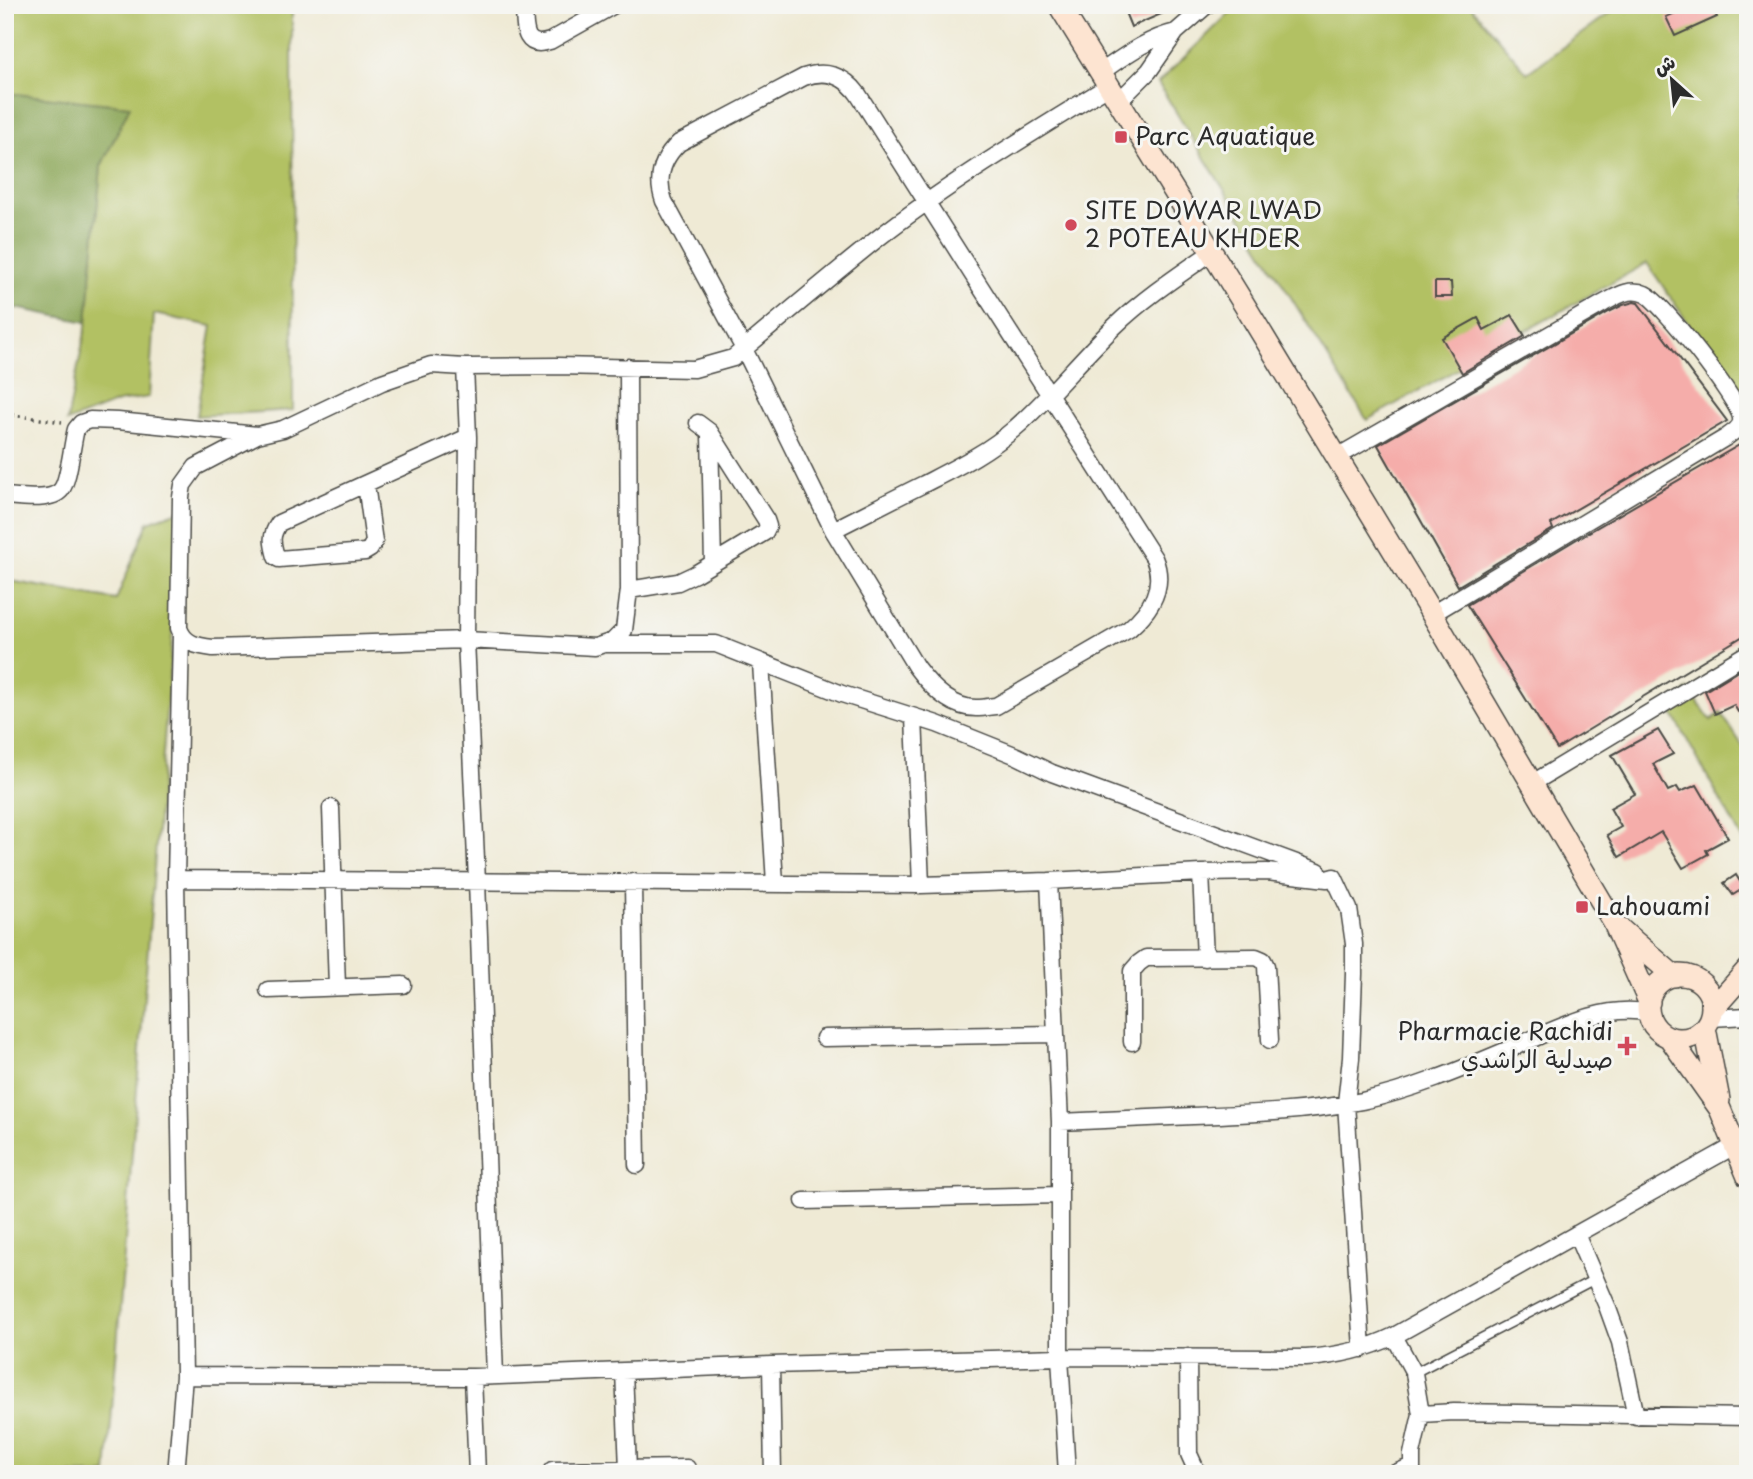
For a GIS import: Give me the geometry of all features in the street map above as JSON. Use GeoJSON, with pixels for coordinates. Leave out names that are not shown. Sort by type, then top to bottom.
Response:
{"type":"FeatureCollection","features":[{"type":"Feature","properties":{"kind":"main road"},"geometry":{"type":"LineString","coordinates":[[1059,5],[1338,457],[1614,923],[1649,1007],[1653,1024],[1669,1037],[1683,1040],[1696,1035],[1748,966]]}},
{"type":"Feature","properties":{"kind":"main road"},"geometry":{"type":"LineString","coordinates":[[1614,923],[1674,975]]}},
{"type":"Feature","properties":{"kind":"main road"},"geometry":{"type":"LineString","coordinates":[[1703,983],[1748,966]]}},
{"type":"Feature","properties":{"kind":"main road"},"geometry":{"type":"LineString","coordinates":[[1649,1007],[1651,993],[1658,984],[1674,975],[1694,978],[1703,983],[1710,993],[1709,1018],[1720,1109]]}},
{"type":"Feature","properties":{"kind":"main road"},"geometry":{"type":"LineString","coordinates":[[1669,1037],[1720,1109],[1748,1177]]}},
{"type":"Feature","properties":{"kind":"street"},"geometry":{"type":"LineString","coordinates":[[524,5],[527,36],[534,44],[550,41],[614,5]]}},
{"type":"Feature","properties":{"kind":"street"},"geometry":{"type":"LineString","coordinates":[[628,367],[629,590],[624,630],[613,641],[595,647],[466,640],[213,648],[188,642],[182,637],[179,628],[181,497],[183,485],[196,467],[257,435],[283,429],[339,401],[431,365],[465,368],[557,366],[628,367],[694,369],[733,358],[878,239],[927,204],[1000,154],[1110,86],[1149,71],[1176,32],[1207,5]]}},
{"type":"Feature","properties":{"kind":"street"},"geometry":{"type":"LineString","coordinates":[[1110,86],[1136,47],[1162,35],[1176,32]]}},
{"type":"Feature","properties":{"kind":"street"},"geometry":{"type":"LineString","coordinates":[[831,74],[846,81],[858,94],[927,204],[1154,558],[1158,569],[1158,580],[1151,604],[1129,629],[996,706],[977,709],[958,704],[927,682],[834,530],[744,349],[664,201],[660,191],[661,170],[671,151],[679,144],[804,77],[831,74]]}},
{"type":"Feature","properties":{"kind":"street"},"geometry":{"type":"LineString","coordinates":[[834,530],[944,474],[1014,429],[1117,323],[1212,251]]}},
{"type":"Feature","properties":{"kind":"street"},"geometry":{"type":"LineString","coordinates":[[1338,457],[1617,296],[1631,291],[1651,298],[1714,373],[1735,405],[1741,424],[1725,438],[1432,614]]}},
{"type":"Feature","properties":{"kind":"street"},"geometry":{"type":"LineString","coordinates":[[465,368],[468,437],[466,640],[495,1376]]}},
{"type":"Feature","properties":{"kind":"street"},"geometry":{"type":"LineString","coordinates":[[5,496],[49,496],[61,490],[75,429],[80,423],[90,420],[257,435]]}},
{"type":"Feature","properties":{"kind":"street"},"geometry":{"type":"LineString","coordinates":[[629,590],[678,582],[713,563],[765,532],[768,526],[704,428],[713,563]]}},
{"type":"Feature","properties":{"kind":"street"},"geometry":{"type":"LineString","coordinates":[[366,484],[374,542],[370,549],[365,552],[279,559],[276,557],[272,538],[279,523],[468,437]]}},
{"type":"Feature","properties":{"kind":"street"},"geometry":{"type":"LineString","coordinates":[[176,1474],[184,1376],[176,879],[181,633]]}},
{"type":"Feature","properties":{"kind":"street"},"geometry":{"type":"LineString","coordinates":[[605,644],[716,644],[842,694],[985,743],[1052,773],[1334,877],[1349,909],[1353,944],[1351,1045],[1346,1103],[1362,1349]]}},
{"type":"Feature","properties":{"kind":"street"},"geometry":{"type":"LineString","coordinates":[[1531,784],[1748,653]]}},
{"type":"Feature","properties":{"kind":"street"},"geometry":{"type":"LineString","coordinates":[[761,663],[775,883]]}},
{"type":"Feature","properties":{"kind":"street"},"geometry":{"type":"LineString","coordinates":[[915,717],[921,885]]}},
{"type":"Feature","properties":{"kind":"street"},"geometry":{"type":"LineString","coordinates":[[331,808],[337,988]]}},
{"type":"Feature","properties":{"kind":"street"},"geometry":{"type":"LineString","coordinates":[[176,879],[921,885],[1201,873],[1267,872],[1327,879],[1334,877]]}},
{"type":"Feature","properties":{"kind":"street"},"geometry":{"type":"LineString","coordinates":[[1201,873],[1205,958]]}},
{"type":"Feature","properties":{"kind":"street"},"geometry":{"type":"LineString","coordinates":[[1049,881],[1060,1122],[1060,1357],[1067,1474]]}},
{"type":"Feature","properties":{"kind":"street"},"geometry":{"type":"LineString","coordinates":[[633,882],[637,1165]]}},
{"type":"Feature","properties":{"kind":"street"},"geometry":{"type":"LineString","coordinates":[[1132,1042],[1132,971],[1146,958],[1256,957],[1263,960],[1266,966],[1270,1040]]}},
{"type":"Feature","properties":{"kind":"street"},"geometry":{"type":"LineString","coordinates":[[268,990],[403,985]]}},
{"type":"Feature","properties":{"kind":"street"},"geometry":{"type":"LineString","coordinates":[[1060,1122],[1317,1109],[1415,1087],[1587,1018],[1649,1007]]}},
{"type":"Feature","properties":{"kind":"street"},"geometry":{"type":"LineString","coordinates":[[1709,1018],[1748,1016]]}},
{"type":"Feature","properties":{"kind":"street"},"geometry":{"type":"LineString","coordinates":[[824,1038],[1056,1034]]}},
{"type":"Feature","properties":{"kind":"street"},"geometry":{"type":"LineString","coordinates":[[184,1376],[473,1377],[1060,1357],[1306,1358],[1344,1354],[1394,1336],[1736,1145]]}},
{"type":"Feature","properties":{"kind":"street"},"geometry":{"type":"LineString","coordinates":[[804,1201],[1059,1195]]}},
{"type":"Feature","properties":{"kind":"street"},"geometry":{"type":"LineString","coordinates":[[1576,1234],[1620,1342],[1636,1416]]}},
{"type":"Feature","properties":{"kind":"street"},"geometry":{"type":"LineString","coordinates":[[1393,1474],[1412,1470],[1412,1454],[1421,1414],[1414,1373],[1394,1336]]}},
{"type":"Feature","properties":{"kind":"street"},"geometry":{"type":"LineString","coordinates":[[1188,1357],[1189,1454],[1198,1474]]}},
{"type":"Feature","properties":{"kind":"street"},"geometry":{"type":"LineString","coordinates":[[771,1365],[773,1474]]}},
{"type":"Feature","properties":{"kind":"street"},"geometry":{"type":"LineString","coordinates":[[624,1371],[628,1469]]}},
{"type":"Feature","properties":{"kind":"street"},"geometry":{"type":"LineString","coordinates":[[473,1377],[477,1474]]}},
{"type":"Feature","properties":{"kind":"street"},"geometry":{"type":"LineString","coordinates":[[1421,1414],[1454,1412],[1748,1417]]}},
{"type":"Feature","properties":{"kind":"street"},"geometry":{"type":"LineString","coordinates":[[552,1470],[688,1468]]}},
{"type":"Feature","properties":{"kind":"lane"},"geometry":{"type":"LineString","coordinates":[[1414,1373],[1595,1279]]}},
{"type":"Feature","properties":{"kind":"path"},"geometry":{"type":"LineString","coordinates":[[5,414],[80,423]]}},
{"type":"Feature","properties":{"kind":"green space"},"geometry":{"type":"Polygon","coordinates":[[[5,5],[292,5],[293,410],[197,416],[212,326],[154,314],[149,397],[118,402],[67,422],[87,322],[101,166],[130,106],[5,93],[5,5]]]}},
{"type":"Feature","properties":{"kind":"green space"},"geometry":{"type":"Polygon","coordinates":[[[1238,5],[1470,5],[1527,73],[1621,5],[1748,5],[1748,411],[1647,263],[1367,420],[1158,83],[1238,5]]]}},
{"type":"Feature","properties":{"kind":"green space"},"geometry":{"type":"Polygon","coordinates":[[[5,93],[130,106],[101,166],[87,322],[5,306],[5,93]]]}},
{"type":"Feature","properties":{"kind":"green space"},"geometry":{"type":"Polygon","coordinates":[[[182,510],[107,1474],[5,1474],[5,580],[116,600],[148,522],[182,510]]]}},
{"type":"Feature","properties":{"kind":"green space"},"geometry":{"type":"Polygon","coordinates":[[[1688,689],[1711,720],[1721,713],[1748,754],[1748,850],[1670,709],[1688,689]]]}},
{"type":"Feature","properties":{"kind":"building"},"geometry":{"type":"Polygon","coordinates":[[[1122,5],[1182,5],[1131,27],[1122,5]]]}},
{"type":"Feature","properties":{"kind":"building"},"geometry":{"type":"Polygon","coordinates":[[[1693,5],[1711,5],[1717,17],[1675,36],[1666,17],[1693,5]]]}},
{"type":"Feature","properties":{"kind":"building"},"geometry":{"type":"Polygon","coordinates":[[[1435,282],[1451,282],[1452,297],[1435,297],[1435,282]]]}},
{"type":"Feature","properties":{"kind":"building"},"geometry":{"type":"Polygon","coordinates":[[[1634,302],[1638,303],[1727,421],[1551,524],[1553,529],[1458,586],[1378,445],[1609,312],[1634,302]]]}},
{"type":"Feature","properties":{"kind":"building"},"geometry":{"type":"Polygon","coordinates":[[[1512,315],[1525,336],[1462,373],[1442,338],[1478,318],[1484,330],[1512,315]]]}},
{"type":"Feature","properties":{"kind":"building"},"geometry":{"type":"Polygon","coordinates":[[[1748,440],[1748,633],[1557,749],[1467,605],[1748,440]]]}},
{"type":"Feature","properties":{"kind":"building"},"geometry":{"type":"Polygon","coordinates":[[[1748,665],[1748,707],[1738,712],[1734,705],[1715,714],[1705,691],[1748,665]]]}},
{"type":"Feature","properties":{"kind":"building"},"geometry":{"type":"Polygon","coordinates":[[[1658,730],[1673,754],[1653,764],[1668,791],[1677,787],[1680,792],[1697,785],[1728,838],[1706,850],[1708,854],[1683,868],[1661,832],[1619,857],[1607,835],[1621,827],[1610,808],[1635,794],[1612,755],[1658,730]]]}},
{"type":"Feature","properties":{"kind":"building"},"geometry":{"type":"Polygon","coordinates":[[[1736,875],[1744,888],[1733,895],[1724,883],[1736,875]]]}},
{"type":"Feature","properties":{"kind":"place","name":"Parc Aquatique"},"geometry":{"type":"Point","coordinates":[1121,137]}},
{"type":"Feature","properties":{"kind":"place","name":"SITE DOWAR LWAD 2 POTEAU KHDER"},"geometry":{"type":"Point","coordinates":[1071,225]}},
{"type":"Feature","properties":{"kind":"place","name":"Lahouami"},"geometry":{"type":"Point","coordinates":[1582,907]}},
{"type":"Feature","properties":{"kind":"place","name":"Pharmacie Rachidi صيدلية الراشدي"},"geometry":{"type":"Point","coordinates":[1627,1046]}}]}
